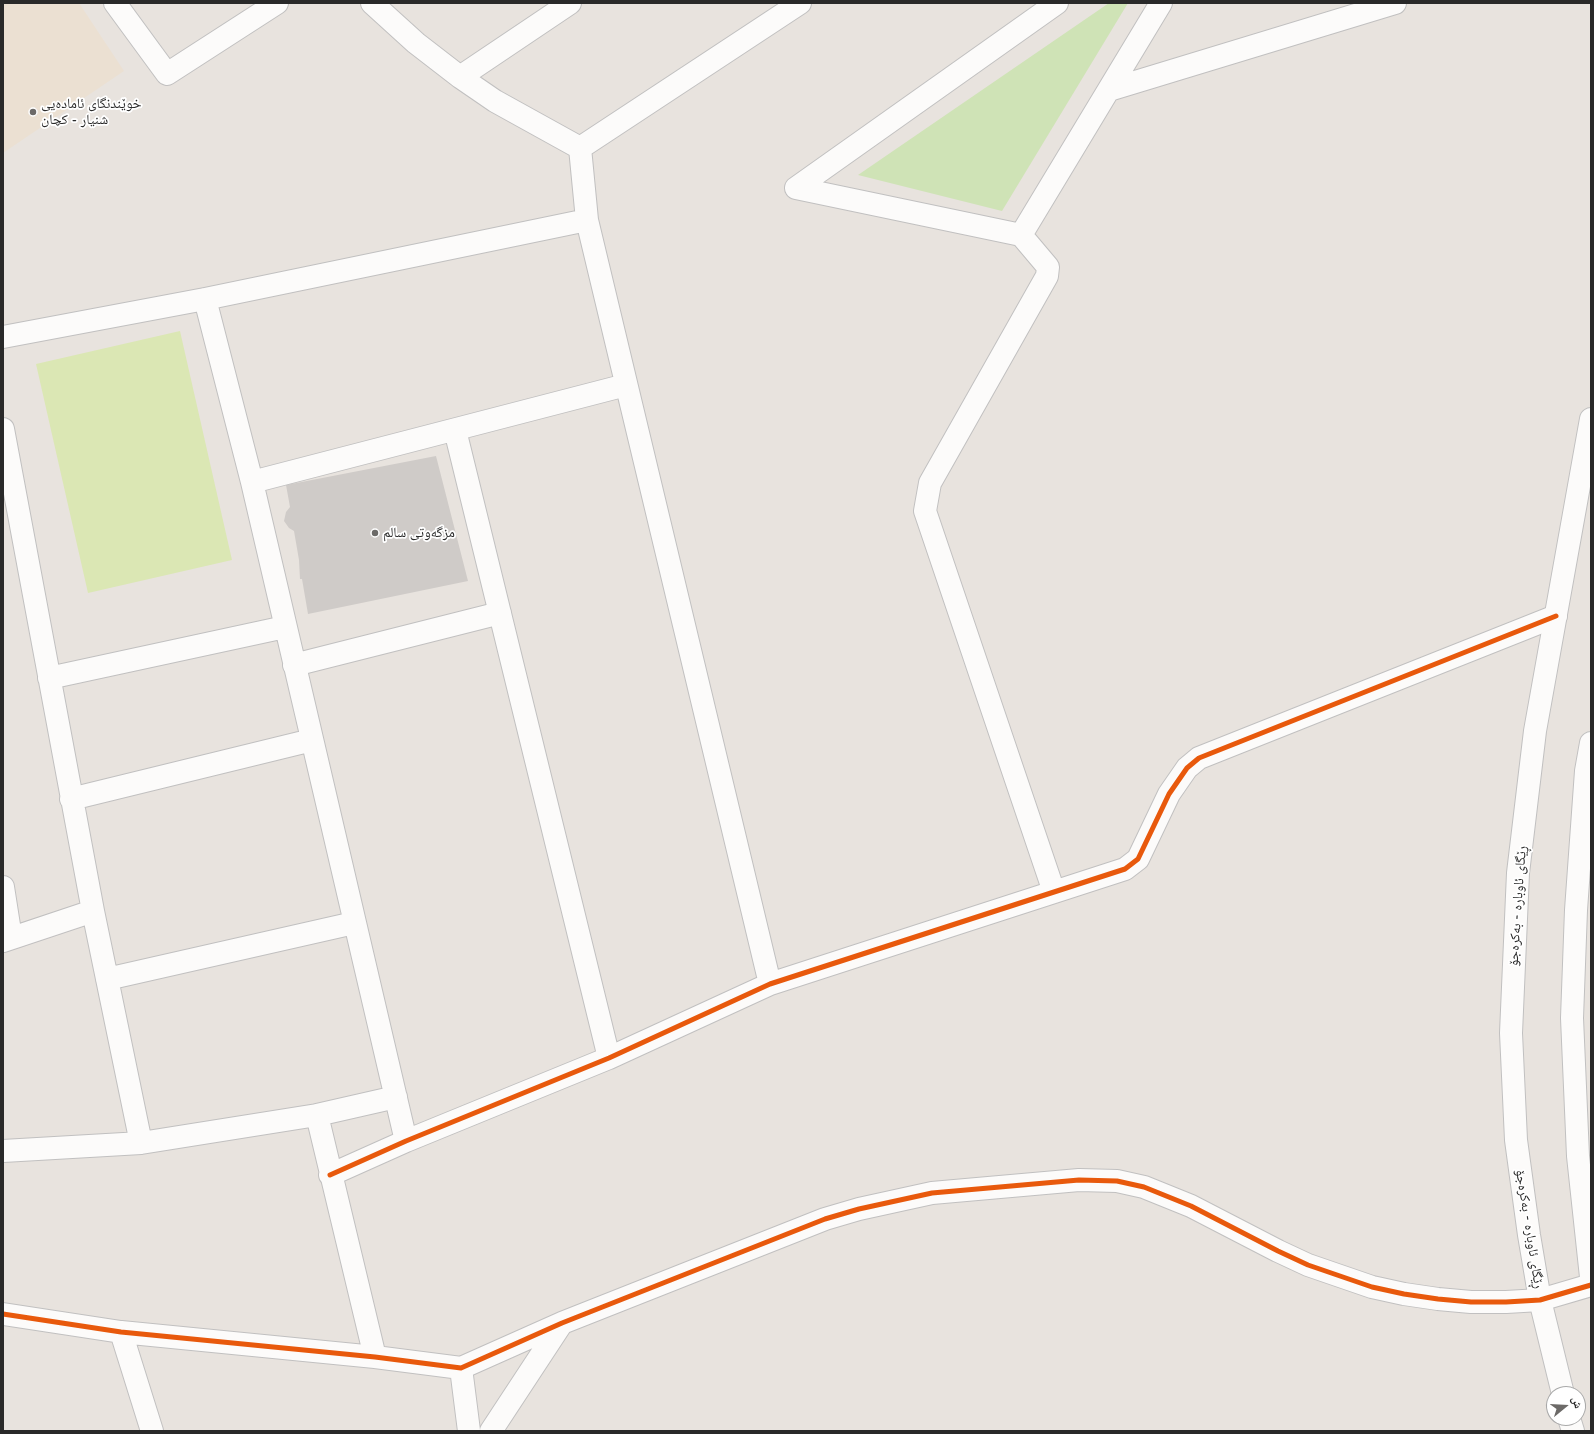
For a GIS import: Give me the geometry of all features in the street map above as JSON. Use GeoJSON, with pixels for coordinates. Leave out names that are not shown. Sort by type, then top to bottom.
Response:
{"type":"FeatureCollection","features":[{"type":"Feature","properties":{"kind":"street"},"geometry":{"type":"LineString","coordinates":[[115,3],[167,74],[277,3]]}},
{"type":"Feature","properties":{"kind":"street"},"geometry":{"type":"LineString","coordinates":[[372,3],[416,43],[460,77],[496,101],[580,148]]}},
{"type":"Feature","properties":{"kind":"street"},"geometry":{"type":"LineString","coordinates":[[460,77],[570,3]]}},
{"type":"Feature","properties":{"kind":"street"},"geometry":{"type":"LineString","coordinates":[[580,148],[800,3]]}},
{"type":"Feature","properties":{"kind":"street"},"geometry":{"type":"LineString","coordinates":[[1054,892],[925,511],[930,483],[1047,276],[1048,266],[1020,235],[796,188],[1057,3]]}},
{"type":"Feature","properties":{"kind":"street"},"geometry":{"type":"LineString","coordinates":[[1020,235],[1161,3]]}},
{"type":"Feature","properties":{"kind":"street"},"geometry":{"type":"LineString","coordinates":[[1109,90],[1394,3]]}},
{"type":"Feature","properties":{"kind":"street"},"geometry":{"type":"LineString","coordinates":[[580,148],[587,220],[770,984]]}},
{"type":"Feature","properties":{"kind":"street"},"geometry":{"type":"LineString","coordinates":[[3,337],[205,299],[587,220]]}},
{"type":"Feature","properties":{"kind":"street"},"geometry":{"type":"LineString","coordinates":[[205,299],[252,482],[406,1142]]}},
{"type":"Feature","properties":{"kind":"street"},"geometry":{"type":"LineString","coordinates":[[252,482],[626,385]]}},
{"type":"Feature","properties":{"kind":"street","name":"ڕێگای ئاوبارە - بەکرەجۆ"},"geometry":{"type":"LineString","coordinates":[[1561,1386],[1540,1300],[1529,1235],[1516,1140],[1511,1033],[1518,873],[1535,731],[1591,419]]}},
{"type":"Feature","properties":{"kind":"street"},"geometry":{"type":"LineString","coordinates":[[3,429],[92,911],[141,1143]]}},
{"type":"Feature","properties":{"kind":"street"},"geometry":{"type":"LineString","coordinates":[[455,430],[609,1058]]}},
{"type":"Feature","properties":{"kind":"street"},"geometry":{"type":"LineString","coordinates":[[294,664],[500,613]]}},
{"type":"Feature","properties":{"kind":"street"},"geometry":{"type":"LineString","coordinates":[[330,1174],[609,1058],[770,984],[1125,869],[1138,859],[1169,794],[1187,768],[1199,758],[1556,616]]}},
{"type":"Feature","properties":{"kind":"street"},"geometry":{"type":"LineString","coordinates":[[49,678],[285,626]]}},
{"type":"Feature","properties":{"kind":"street"},"geometry":{"type":"LineString","coordinates":[[71,799],[312,740]]}},
{"type":"Feature","properties":{"kind":"street"},"geometry":{"type":"LineString","coordinates":[[1591,743],[1585,779],[1576,910],[1572,1018],[1578,1156],[1591,1277]]}},
{"type":"Feature","properties":{"kind":"street"},"geometry":{"type":"LineString","coordinates":[[3,887],[7,940],[92,911]]}},
{"type":"Feature","properties":{"kind":"street"},"geometry":{"type":"LineString","coordinates":[[107,979],[354,924]]}},
{"type":"Feature","properties":{"kind":"street"},"geometry":{"type":"LineString","coordinates":[[3,1151],[141,1143],[317,1115],[396,1097]]}},
{"type":"Feature","properties":{"kind":"street"},"geometry":{"type":"LineString","coordinates":[[317,1115],[375,1357]]}},
{"type":"Feature","properties":{"kind":"street"},"geometry":{"type":"LineString","coordinates":[[3,1314],[122,1332],[375,1357],[461,1368],[562,1323],[825,1219],[859,1209],[932,1193],[1079,1180],[1117,1181],[1144,1187],[1166,1195],[1308,1265],[1372,1287],[1431,1298],[1471,1302],[1540,1300],[1591,1286]]}},
{"type":"Feature","properties":{"kind":"street"},"geometry":{"type":"LineString","coordinates":[[491,1431],[562,1323]]}},
{"type":"Feature","properties":{"kind":"street"},"geometry":{"type":"LineString","coordinates":[[122,1332],[152,1431]]}},
{"type":"Feature","properties":{"kind":"street"},"geometry":{"type":"LineString","coordinates":[[461,1368],[469,1431]]}},
{"type":"Feature","properties":{"kind":"shaded area","name":"خوێندنگای ئامادەیی شنیار - کچان"},"geometry":{"type":"Polygon","coordinates":[[[3,3],[79,3],[124,71],[3,153],[3,3]]]}},
{"type":"Feature","properties":{"kind":"green space"},"geometry":{"type":"Polygon","coordinates":[[[1109,3],[1128,3],[1002,211],[858,175],[1109,3]]]}},
{"type":"Feature","properties":{"kind":"green space"},"geometry":{"type":"Polygon","coordinates":[[[180,331],[232,560],[88,593],[36,364],[180,331]]]}},
{"type":"Feature","properties":{"kind":"building","name":"مزگەوتی سالم"},"geometry":{"type":"Polygon","coordinates":[[[436,456],[468,581],[308,614],[302,579],[300,579],[299,560],[294,531],[289,528],[284,521],[286,512],[290,507],[286,485],[436,456]]]}},
{"type":"Feature","properties":{"kind":"cycle path"},"geometry":{"type":"LineString","coordinates":[[330,1175],[406,1141],[609,1058],[770,984],[1125,869],[1138,859],[1169,794],[1187,768],[1199,758],[1556,616]]}},
{"type":"Feature","properties":{"kind":"cycle path"},"geometry":{"type":"LineString","coordinates":[[3,1314],[121,1332],[375,1357],[461,1368],[562,1323],[825,1219],[859,1209],[932,1193],[1079,1180],[1117,1181],[1144,1187],[1191,1206],[1308,1265],[1372,1287],[1404,1294],[1471,1302],[1506,1302],[1540,1300],[1591,1285]]}},
{"type":"Feature","properties":{"kind":"place","name":"خوێندنگای ئامادەیی شنیار - کچان"},"geometry":{"type":"Point","coordinates":[33,112]}},
{"type":"Feature","properties":{"kind":"place","name":"مزگەوتی سالم"},"geometry":{"type":"Point","coordinates":[375,533]}}]}
